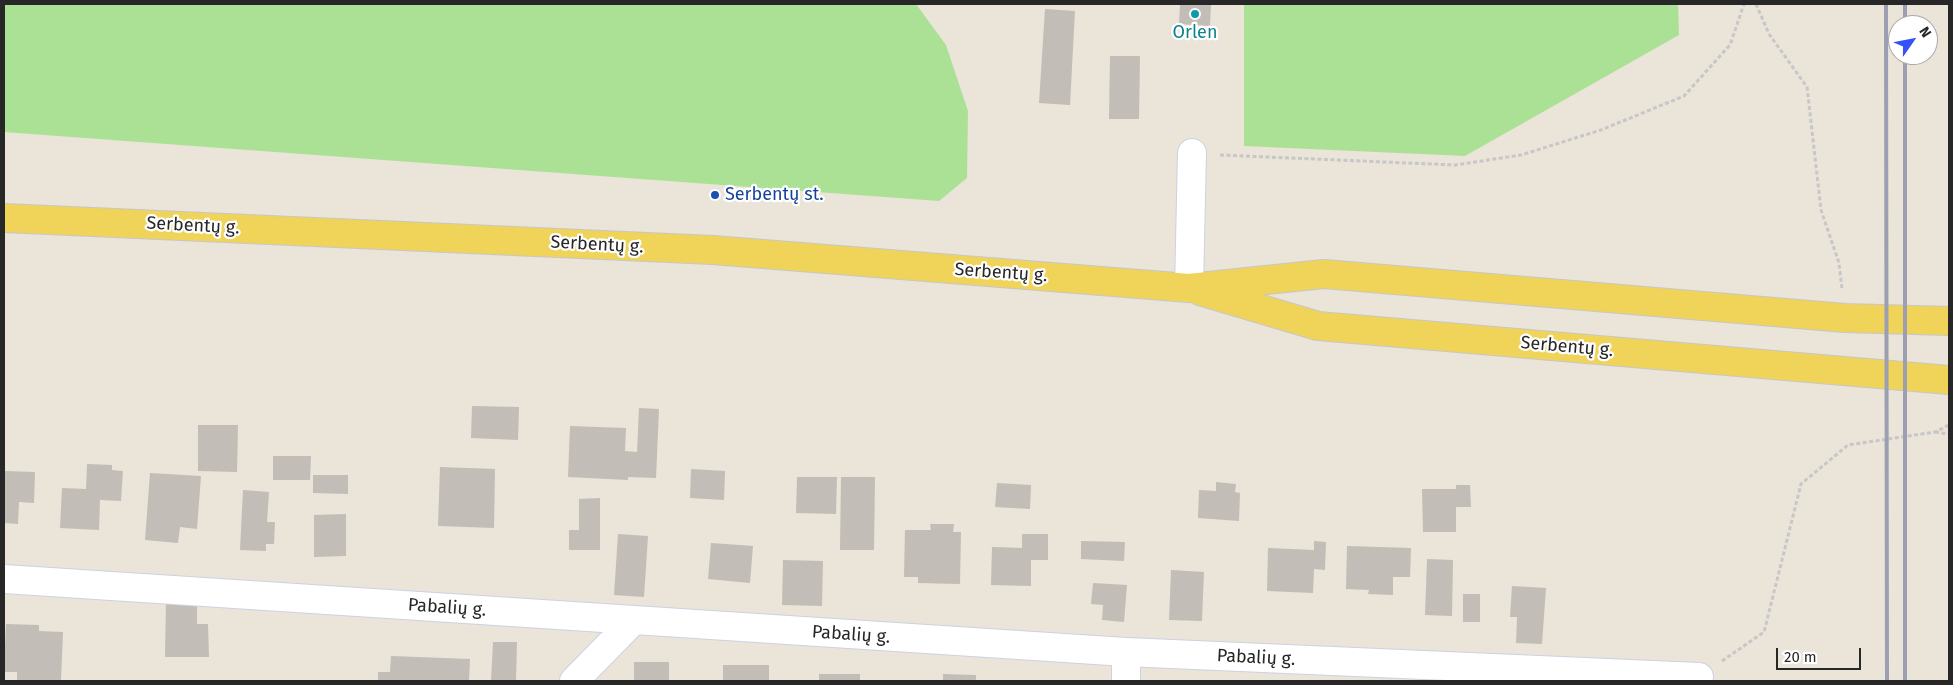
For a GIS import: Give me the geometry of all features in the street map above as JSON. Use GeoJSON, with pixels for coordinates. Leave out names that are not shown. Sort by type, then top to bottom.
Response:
{"type":"FeatureCollection","features":[{"type":"Feature","properties":{"kind":"main road","name":"Serbentų g."},"geometry":{"type":"LineString","coordinates":[[4,218],[713,250],[1190,288],[1324,274],[1845,318],[1949,321]]}},
{"type":"Feature","properties":{"kind":"main road","name":"Serbentų g."},"geometry":{"type":"LineString","coordinates":[[1190,288],[1318,326],[1949,380]]}},
{"type":"Feature","properties":{"kind":"street"},"geometry":{"type":"LineString","coordinates":[[1190,288],[1192,153]]}},
{"type":"Feature","properties":{"kind":"street","name":"Pabalių g."},"geometry":{"type":"LineString","coordinates":[[4,579],[1126,652],[1701,680]]}},
{"type":"Feature","properties":{"kind":"street"},"geometry":{"type":"LineString","coordinates":[[574,681],[633,621]]}},
{"type":"Feature","properties":{"kind":"street"},"geometry":{"type":"LineString","coordinates":[[1126,652],[1126,681]]}},
{"type":"Feature","properties":{"kind":"path"},"geometry":{"type":"LineString","coordinates":[[1192,153],[1455,165],[1520,155],[1601,130],[1684,96],[1730,45],[1744,4]]}},
{"type":"Feature","properties":{"kind":"path"},"geometry":{"type":"LineString","coordinates":[[1756,4],[1769,34],[1807,87],[1820,210],[1839,263],[1845,318]]}},
{"type":"Feature","properties":{"kind":"path"},"geometry":{"type":"LineString","coordinates":[[1935,432],[1949,425]]}},
{"type":"Feature","properties":{"kind":"path"},"geometry":{"type":"LineString","coordinates":[[1701,680],[1764,632],[1802,484],[1848,445],[1935,432],[1949,434]]}},
{"type":"Feature","properties":{"kind":"green space"},"geometry":{"type":"Polygon","coordinates":[[[4,4],[916,4],[946,45],[968,111],[967,178],[939,201],[4,132],[4,4]]]}},
{"type":"Feature","properties":{"kind":"green space"},"geometry":{"type":"Polygon","coordinates":[[[1244,4],[1678,4],[1679,35],[1465,156],[1244,146],[1244,4]]]}},
{"type":"Feature","properties":{"kind":"building","name":"Orlen"},"geometry":{"type":"Polygon","coordinates":[[[1180,4],[1211,4],[1210,26],[1179,24],[1180,4]]]}},
{"type":"Feature","properties":{"kind":"building"},"geometry":{"type":"Polygon","coordinates":[[[1045,9],[1075,11],[1070,105],[1039,103],[1045,9]]]}},
{"type":"Feature","properties":{"kind":"building"},"geometry":{"type":"Polygon","coordinates":[[[1110,56],[1140,56],[1139,119],[1109,119],[1110,56]]]}},
{"type":"Feature","properties":{"kind":"building"},"geometry":{"type":"Polygon","coordinates":[[[472,406],[519,407],[518,440],[471,438],[472,406]]]}},
{"type":"Feature","properties":{"kind":"building"},"geometry":{"type":"Polygon","coordinates":[[[639,408],[659,409],[656,478],[628,477],[628,480],[568,477],[570,426],[626,428],[625,451],[637,452],[639,408]]]}},
{"type":"Feature","properties":{"kind":"building"},"geometry":{"type":"Polygon","coordinates":[[[198,425],[238,425],[237,472],[198,471],[198,425]]]}},
{"type":"Feature","properties":{"kind":"building"},"geometry":{"type":"Polygon","coordinates":[[[273,456],[311,456],[310,480],[273,480],[273,456]]]}},
{"type":"Feature","properties":{"kind":"building"},"geometry":{"type":"Polygon","coordinates":[[[87,464],[112,465],[112,470],[123,471],[121,501],[100,500],[99,530],[60,528],[62,488],[86,489],[87,464]]]}},
{"type":"Feature","properties":{"kind":"building"},"geometry":{"type":"Polygon","coordinates":[[[440,467],[495,469],[494,528],[438,526],[440,467]]]}},
{"type":"Feature","properties":{"kind":"building"},"geometry":{"type":"Polygon","coordinates":[[[691,469],[725,471],[724,500],[690,498],[691,469]]]}},
{"type":"Feature","properties":{"kind":"building"},"geometry":{"type":"Polygon","coordinates":[[[4,471],[35,472],[34,503],[19,502],[18,524],[4,523],[4,471]]]}},
{"type":"Feature","properties":{"kind":"building"},"geometry":{"type":"Polygon","coordinates":[[[150,473],[201,476],[197,529],[180,527],[178,543],[145,540],[150,473]]]}},
{"type":"Feature","properties":{"kind":"building"},"geometry":{"type":"Polygon","coordinates":[[[313,475],[348,475],[348,494],[313,493],[313,475]]]}},
{"type":"Feature","properties":{"kind":"building"},"geometry":{"type":"Polygon","coordinates":[[[797,477],[837,477],[836,514],[796,513],[797,477]]]}},
{"type":"Feature","properties":{"kind":"building"},"geometry":{"type":"Polygon","coordinates":[[[841,477],[875,477],[874,550],[840,550],[841,477]]]}},
{"type":"Feature","properties":{"kind":"building"},"geometry":{"type":"Polygon","coordinates":[[[1216,482],[1236,484],[1235,492],[1240,493],[1239,521],[1198,518],[1199,490],[1216,491],[1216,482]]]}},
{"type":"Feature","properties":{"kind":"building"},"geometry":{"type":"Polygon","coordinates":[[[997,483],[1031,485],[1030,509],[995,507],[997,483]]]}},
{"type":"Feature","properties":{"kind":"building"},"geometry":{"type":"Polygon","coordinates":[[[1456,485],[1470,485],[1471,507],[1456,507],[1456,532],[1423,532],[1422,489],[1456,489],[1456,485]]]}},
{"type":"Feature","properties":{"kind":"building"},"geometry":{"type":"Polygon","coordinates":[[[243,490],[269,492],[267,522],[275,522],[274,544],[266,544],[266,551],[240,550],[243,490]]]}},
{"type":"Feature","properties":{"kind":"building"},"geometry":{"type":"Polygon","coordinates":[[[600,498],[600,550],[569,550],[569,530],[579,530],[579,499],[600,498]]]}},
{"type":"Feature","properties":{"kind":"building"},"geometry":{"type":"Polygon","coordinates":[[[346,514],[346,556],[314,557],[314,515],[346,514]]]}},
{"type":"Feature","properties":{"kind":"building"},"geometry":{"type":"Polygon","coordinates":[[[930,524],[954,524],[953,532],[961,532],[960,584],[918,583],[918,577],[904,577],[905,530],[931,530],[930,524]]]}},
{"type":"Feature","properties":{"kind":"building"},"geometry":{"type":"Polygon","coordinates":[[[618,534],[648,536],[644,597],[614,595],[618,534]]]}},
{"type":"Feature","properties":{"kind":"building"},"geometry":{"type":"Polygon","coordinates":[[[1022,534],[1048,534],[1048,560],[1031,560],[1031,586],[991,585],[992,547],[1022,548],[1022,534]]]}},
{"type":"Feature","properties":{"kind":"building"},"geometry":{"type":"Polygon","coordinates":[[[1081,541],[1125,542],[1124,561],[1081,559],[1081,541]]]}},
{"type":"Feature","properties":{"kind":"building"},"geometry":{"type":"Polygon","coordinates":[[[1314,541],[1326,542],[1325,570],[1314,569],[1313,593],[1267,591],[1268,548],[1314,550],[1314,541]]]}},
{"type":"Feature","properties":{"kind":"building"},"geometry":{"type":"Polygon","coordinates":[[[711,543],[753,546],[750,583],[708,579],[711,543]]]}},
{"type":"Feature","properties":{"kind":"building"},"geometry":{"type":"Polygon","coordinates":[[[1347,546],[1411,548],[1410,577],[1393,577],[1393,595],[1368,594],[1369,590],[1346,589],[1347,546]]]}},
{"type":"Feature","properties":{"kind":"building"},"geometry":{"type":"Polygon","coordinates":[[[1427,559],[1453,560],[1452,616],[1425,615],[1427,559]]]}},
{"type":"Feature","properties":{"kind":"building"},"geometry":{"type":"Polygon","coordinates":[[[783,560],[823,561],[822,606],[782,605],[783,560]]]}},
{"type":"Feature","properties":{"kind":"building"},"geometry":{"type":"Polygon","coordinates":[[[1171,570],[1204,572],[1202,621],[1169,620],[1171,570]]]}},
{"type":"Feature","properties":{"kind":"building"},"geometry":{"type":"Polygon","coordinates":[[[1093,583],[1127,585],[1124,622],[1102,620],[1103,605],[1091,604],[1093,583]]]}},
{"type":"Feature","properties":{"kind":"building"},"geometry":{"type":"Polygon","coordinates":[[[1512,586],[1546,588],[1542,644],[1516,643],[1517,617],[1510,617],[1512,586]]]}},
{"type":"Feature","properties":{"kind":"building"},"geometry":{"type":"Polygon","coordinates":[[[1463,594],[1480,594],[1480,622],[1463,622],[1463,594]]]}},
{"type":"Feature","properties":{"kind":"building"},"geometry":{"type":"Polygon","coordinates":[[[166,601],[197,601],[197,624],[208,624],[209,657],[165,657],[166,601]]]}},
{"type":"Feature","properties":{"kind":"building"},"geometry":{"type":"Polygon","coordinates":[[[6,624],[39,625],[39,631],[63,632],[61,681],[17,681],[17,672],[4,672],[6,624]]]}},
{"type":"Feature","properties":{"kind":"building"},"geometry":{"type":"Polygon","coordinates":[[[493,642],[517,642],[516,681],[491,681],[493,642]]]}},
{"type":"Feature","properties":{"kind":"building"},"geometry":{"type":"Polygon","coordinates":[[[391,656],[470,659],[469,681],[378,681],[378,672],[390,672],[391,656]]]}},
{"type":"Feature","properties":{"kind":"building"},"geometry":{"type":"Polygon","coordinates":[[[634,662],[669,662],[669,681],[634,681],[634,662]]]}},
{"type":"Feature","properties":{"kind":"building"},"geometry":{"type":"Polygon","coordinates":[[[723,665],[769,665],[769,681],[723,681],[723,665]]]}},
{"type":"Feature","properties":{"kind":"building"},"geometry":{"type":"Polygon","coordinates":[[[819,674],[860,674],[860,681],[819,681],[819,674]]]}},
{"type":"Feature","properties":{"kind":"building"},"geometry":{"type":"Polygon","coordinates":[[[943,674],[976,675],[976,681],[943,681],[943,674]]]}},
{"type":"Feature","properties":{"kind":"railway"},"geometry":{"type":"LineString","coordinates":[[1886,4],[1887,681]]}},
{"type":"Feature","properties":{"kind":"railway"},"geometry":{"type":"LineString","coordinates":[[1905,4],[1905,15]]}},
{"type":"Feature","properties":{"kind":"railway"},"geometry":{"type":"LineString","coordinates":[[1905,65],[1905,681]]}},
{"type":"Feature","properties":{"kind":"place","name":"Orlen"},"geometry":{"type":"Point","coordinates":[1195,14]}},
{"type":"Feature","properties":{"kind":"place","name":"Serbentų st."},"geometry":{"type":"Point","coordinates":[715,195]}}]}
